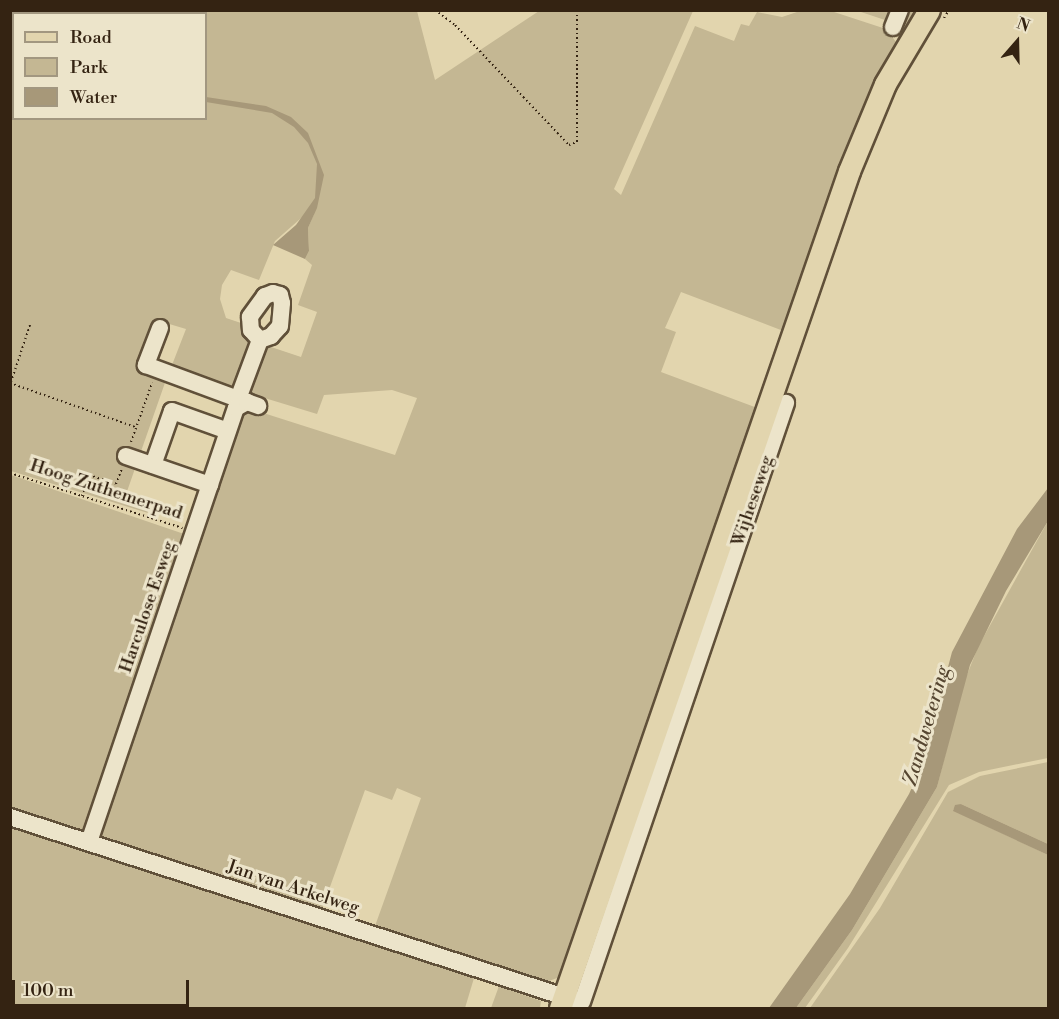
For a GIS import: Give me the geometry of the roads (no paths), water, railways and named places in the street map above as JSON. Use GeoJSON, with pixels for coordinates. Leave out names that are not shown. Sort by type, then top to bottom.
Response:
{"type":"FeatureCollection","features":[{"type":"Feature","properties":{"kind":"main road","name":"Wijheseweg"},"geometry":{"type":"LineString","coordinates":[[573,1004],[849,171],[885,84],[933,18]]}},
{"type":"Feature","properties":{"kind":"street"},"geometry":{"type":"LineString","coordinates":[[893,27],[900,10]]}},
{"type":"Feature","properties":{"kind":"street"},"geometry":{"type":"LineString","coordinates":[[160,328],[146,365],[239,401],[258,406]]}},
{"type":"Feature","properties":{"kind":"street","name":"Harculose Esweg"},"geometry":{"type":"LineString","coordinates":[[89,842],[260,340]]}},
{"type":"Feature","properties":{"kind":"street","name":"Wijheseweg"},"geometry":{"type":"LineString","coordinates":[[573,1004],[786,403]]}},
{"type":"Feature","properties":{"kind":"street"},"geometry":{"type":"LineString","coordinates":[[153,465],[172,411],[228,431]]}},
{"type":"Feature","properties":{"kind":"street"},"geometry":{"type":"LineString","coordinates":[[126,456],[210,485]]}},
{"type":"Feature","properties":{"kind":"street","name":"Jan van Arkelweg"},"geometry":{"type":"LineString","coordinates":[[10,817],[573,1004]]}},
{"type":"Feature","properties":{"kind":"water"},"geometry":{"type":"Polygon","coordinates":[[[207,97],[266,106],[291,117],[308,133],[324,175],[317,208],[308,228],[309,251],[305,259],[273,245],[296,225],[315,198],[317,164],[308,143],[294,127],[272,113],[207,102],[207,97]]]}},
{"type":"Feature","properties":{"kind":"water"},"geometry":{"type":"Polygon","coordinates":[[[1048,488],[1048,521],[1006,591],[970,665],[937,787],[852,930],[796,1008],[769,1008],[850,894],[909,794],[922,765],[952,652],[1017,529],[1048,488]]]}},
{"type":"Feature","properties":{"kind":"water"},"geometry":{"type":"Polygon","coordinates":[[[961,804],[1048,844],[1048,855],[953,811],[955,805],[961,804]]]}},
{"type":"Feature","properties":{"kind":"water label","name":"Zandwetering"},"geometry":{"type":"Point","coordinates":[927,726]}}]}
